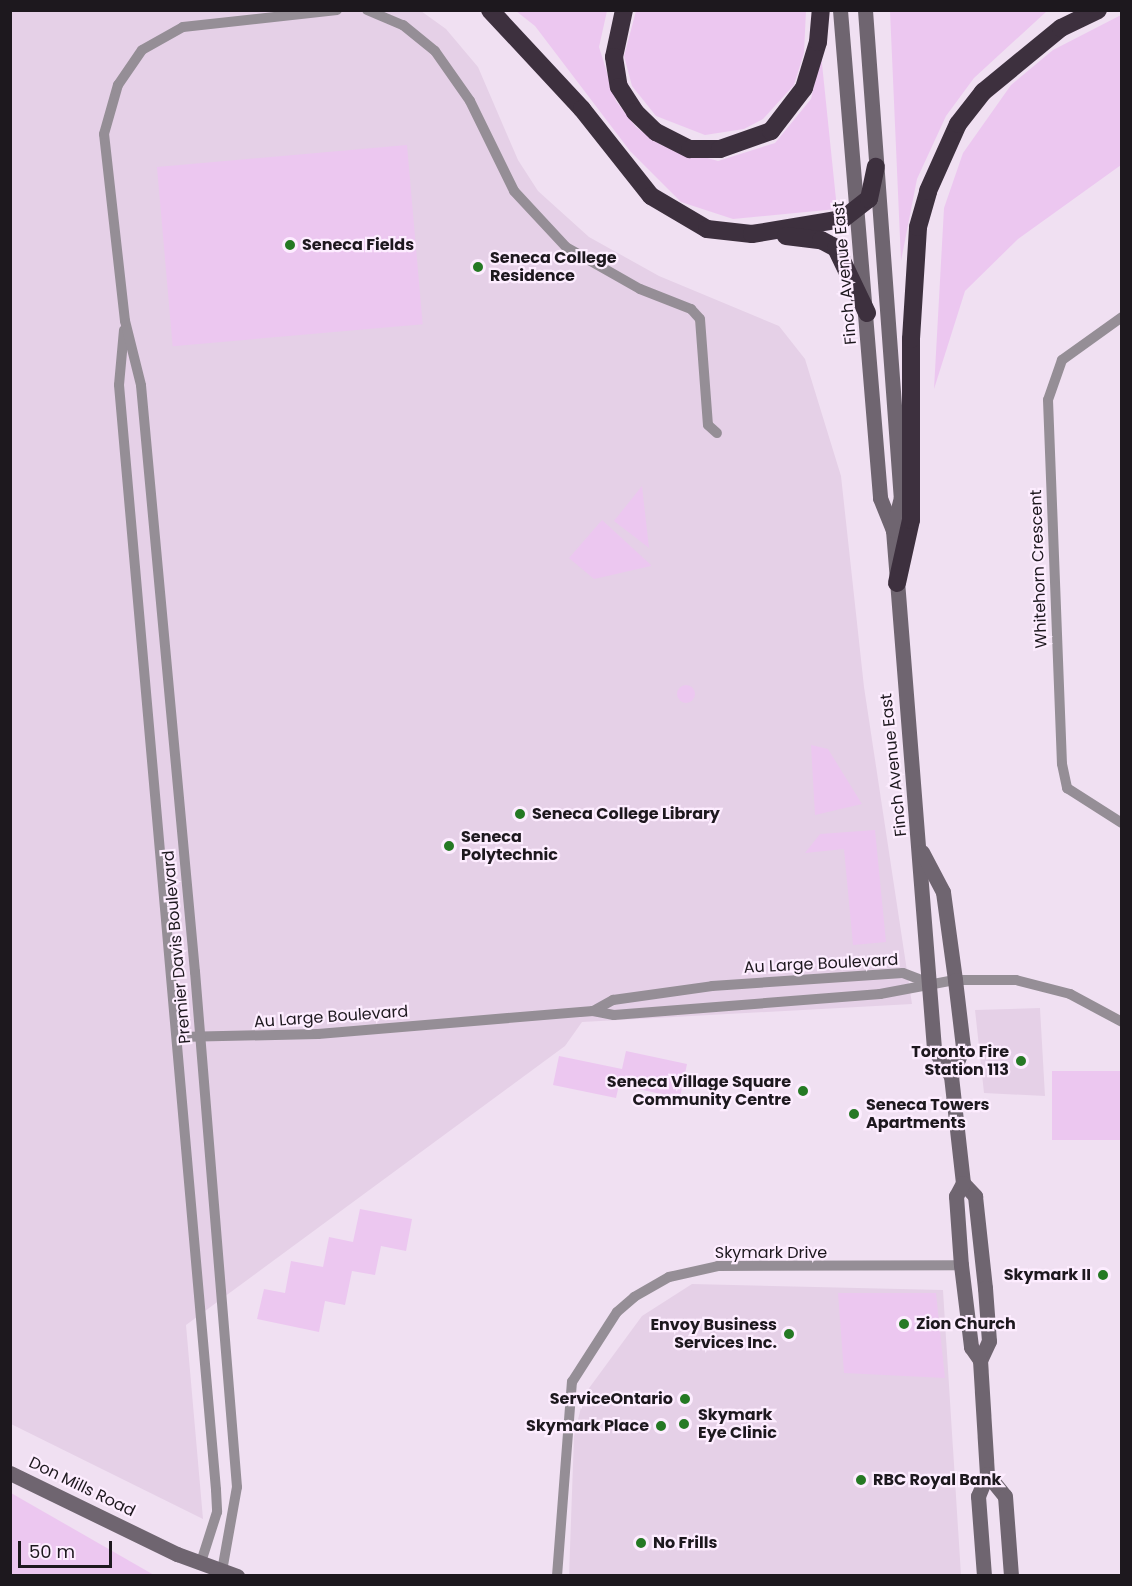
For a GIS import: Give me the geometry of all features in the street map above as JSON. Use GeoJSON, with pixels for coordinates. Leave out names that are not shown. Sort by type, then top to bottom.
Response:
{"type":"FeatureCollection","features":[{"type":"Feature","properties":{"kind":"highway"},"geometry":{"type":"LineString","coordinates":[[489,10],[582,109],[651,196],[707,229],[807,237],[836,248],[867,313]]}},
{"type":"Feature","properties":{"kind":"highway"},"geometry":{"type":"LineString","coordinates":[[624,10],[614,57],[619,87],[635,112],[656,132],[690,149],[720,149],[771,131],[804,88],[820,10]]}},
{"type":"Feature","properties":{"kind":"highway"},"geometry":{"type":"LineString","coordinates":[[897,583],[911,520],[911,339],[918,227],[928,191],[958,124],[982,92],[1061,27],[1098,10]]}},
{"type":"Feature","properties":{"kind":"highway"},"geometry":{"type":"LineString","coordinates":[[752,234],[858,212],[868,199],[876,167]]}},
{"type":"Feature","properties":{"kind":"main road","name":"Finch Avenue East"},"geometry":{"type":"LineString","coordinates":[[840,10],[867,313],[880,498],[893,530],[922,852],[917,888],[929,983],[934,1049],[951,1076],[963,1183],[956,1196],[970,1347],[980,1360]]}},
{"type":"Feature","properties":{"kind":"main road","name":"Finch Avenue East"},"geometry":{"type":"LineString","coordinates":[[865,10],[901,497],[893,530]]}},
{"type":"Feature","properties":{"kind":"main road","name":"Finch Avenue East"},"geometry":{"type":"LineString","coordinates":[[922,852],[943,892],[955,980],[963,1047],[951,1076]]}},
{"type":"Feature","properties":{"kind":"main road","name":"Finch Avenue East"},"geometry":{"type":"LineString","coordinates":[[963,1183],[975,1196],[989,1341],[980,1360],[987,1474],[978,1496],[984,1575]]}},
{"type":"Feature","properties":{"kind":"main road","name":"Don Mills Road"},"geometry":{"type":"LineString","coordinates":[[10,1473],[201,1562],[237,1575]]}},
{"type":"Feature","properties":{"kind":"main road"},"geometry":{"type":"LineString","coordinates":[[987,1474],[1005,1496],[1011,1575]]}},
{"type":"Feature","properties":{"kind":"street","name":"Premier Davis Boulevard"},"geometry":{"type":"LineString","coordinates":[[222,1570],[237,1487],[201,1040],[141,385],[125,321],[104,134],[118,85],[142,50],[183,27],[337,10]]}},
{"type":"Feature","properties":{"kind":"street"},"geometry":{"type":"LineString","coordinates":[[367,10],[403,25],[435,51],[470,101],[514,191],[566,247],[640,289],[691,309],[700,319],[708,425],[717,433]]}},
{"type":"Feature","properties":{"kind":"street","name":"Whitehorn Crescent"},"geometry":{"type":"LineString","coordinates":[[1122,317],[1062,360],[1048,400],[1062,764],[1067,788],[1122,823]]}},
{"type":"Feature","properties":{"kind":"street","name":"Premier Davis Boulevard"},"geometry":{"type":"LineString","coordinates":[[125,321],[119,385],[216,1490],[217,1512],[201,1562]]}},
{"type":"Feature","properties":{"kind":"street","name":"Au Large Boulevard"},"geometry":{"type":"LineString","coordinates":[[593,1011],[613,1000],[712,986],[903,973],[929,983]]}},
{"type":"Feature","properties":{"kind":"street"},"geometry":{"type":"LineString","coordinates":[[929,983],[955,980],[1016,980],[1070,994],[1122,1022]]}},
{"type":"Feature","properties":{"kind":"street","name":"Au Large Boulevard"},"geometry":{"type":"LineString","coordinates":[[178,1037],[201,1040],[593,1011],[614,1015],[880,994],[929,983]]}},
{"type":"Feature","properties":{"kind":"street","name":"Skymark Drive"},"geometry":{"type":"LineString","coordinates":[[557,1575],[572,1382],[617,1312],[634,1297],[669,1277],[718,1266],[962,1265]]}},
{"type":"Feature","properties":{"kind":"shaded area","name":"Seneca Polytechnic"},"geometry":{"type":"Polygon","coordinates":[[[10,11],[421,11],[446,29],[478,67],[518,160],[538,191],[589,237],[659,276],[779,326],[805,359],[841,476],[864,687],[912,1004],[582,1022],[565,1046],[186,1325],[203,1519],[11,1424],[10,11]]]}},
{"type":"Feature","properties":{"kind":"shaded area"},"geometry":{"type":"Polygon","coordinates":[[[516,11],[607,11],[599,47],[616,101],[636,127],[661,145],[718,161],[775,143],[811,99],[821,54],[837,209],[733,219],[681,202],[630,151],[535,26],[516,11]]]}},
{"type":"Feature","properties":{"kind":"shaded area"},"geometry":{"type":"Polygon","coordinates":[[[636,11],[806,11],[804,53],[794,85],[763,119],[744,129],[705,135],[656,116],[632,86],[624,56],[636,11]]]}},
{"type":"Feature","properties":{"kind":"shaded area"},"geometry":{"type":"Polygon","coordinates":[[[890,11],[1047,11],[974,78],[946,116],[917,179],[901,261],[890,11]]]}},
{"type":"Feature","properties":{"kind":"shaded area"},"geometry":{"type":"Polygon","coordinates":[[[1121,15],[1121,165],[1018,239],[965,291],[934,389],[944,208],[963,153],[1011,85],[1053,50],[1121,15]]]}},
{"type":"Feature","properties":{"kind":"shaded area","name":"Seneca Fields"},"geometry":{"type":"Polygon","coordinates":[[[407,145],[423,324],[173,346],[157,167],[407,145]]]}},
{"type":"Feature","properties":{"kind":"shaded area"},"geometry":{"type":"Polygon","coordinates":[[[642,486],[649,548],[614,521],[642,486]]]}},
{"type":"Feature","properties":{"kind":"shaded area"},"geometry":{"type":"Polygon","coordinates":[[[602,520],[651,566],[594,579],[569,558],[602,520]]]}},
{"type":"Feature","properties":{"kind":"shaded area"},"geometry":{"type":"Polygon","coordinates":[[[682,685],[690,685],[695,690],[693,701],[682,703],[677,698],[677,690],[682,685]]]}},
{"type":"Feature","properties":{"kind":"shaded area"},"geometry":{"type":"Polygon","coordinates":[[[811,745],[828,749],[862,804],[815,815],[811,745]]]}},
{"type":"Feature","properties":{"kind":"shaded area"},"geometry":{"type":"Polygon","coordinates":[[[875,830],[886,942],[853,945],[844,849],[805,853],[820,834],[875,830]]]}},
{"type":"Feature","properties":{"kind":"shaded area"},"geometry":{"type":"Polygon","coordinates":[[[1040,1008],[1045,1096],[984,1093],[975,1010],[1040,1008]]]}},
{"type":"Feature","properties":{"kind":"shaded area"},"geometry":{"type":"Polygon","coordinates":[[[626,1051],[687,1064],[680,1098],[619,1085],[616,1098],[553,1085],[559,1056],[622,1069],[626,1051]]]}},
{"type":"Feature","properties":{"kind":"shaded area"},"geometry":{"type":"Polygon","coordinates":[[[1052,1071],[1121,1071],[1121,1140],[1052,1140],[1052,1071]]]}},
{"type":"Feature","properties":{"kind":"shaded area"},"geometry":{"type":"Polygon","coordinates":[[[360,1209],[412,1219],[406,1251],[381,1246],[375,1275],[352,1271],[345,1305],[325,1301],[319,1332],[257,1319],[264,1289],[285,1293],[291,1261],[323,1267],[329,1237],[353,1242],[360,1209]]]}},
{"type":"Feature","properties":{"kind":"shaded area"},"geometry":{"type":"Polygon","coordinates":[[[692,1284],[943,1290],[961,1575],[569,1576],[574,1436],[584,1395],[642,1316],[692,1284]]]}},
{"type":"Feature","properties":{"kind":"shaded area"},"geometry":{"type":"Polygon","coordinates":[[[838,1293],[936,1293],[945,1378],[844,1373],[838,1293]]]}},
{"type":"Feature","properties":{"kind":"shaded area"},"geometry":{"type":"Polygon","coordinates":[[[11,1493],[154,1575],[11,1575],[11,1493]]]}},
{"type":"Feature","properties":{"kind":"place","name":"Seneca Fields"},"geometry":{"type":"Point","coordinates":[290,245]}},
{"type":"Feature","properties":{"kind":"place","name":"Seneca College Residence"},"geometry":{"type":"Point","coordinates":[478,267]}},
{"type":"Feature","properties":{"kind":"place","name":"Seneca College Library"},"geometry":{"type":"Point","coordinates":[520,814]}},
{"type":"Feature","properties":{"kind":"place","name":"Seneca Polytechnic"},"geometry":{"type":"Point","coordinates":[449,846]}},
{"type":"Feature","properties":{"kind":"place","name":"Toronto Fire Station 113"},"geometry":{"type":"Point","coordinates":[1021,1061]}},
{"type":"Feature","properties":{"kind":"place","name":"Seneca Village Square Community Centre"},"geometry":{"type":"Point","coordinates":[803,1091]}},
{"type":"Feature","properties":{"kind":"place","name":"Seneca Towers Apartments"},"geometry":{"type":"Point","coordinates":[854,1114]}},
{"type":"Feature","properties":{"kind":"place","name":"Skymark II"},"geometry":{"type":"Point","coordinates":[1103,1275]}},
{"type":"Feature","properties":{"kind":"place","name":"Zion Church"},"geometry":{"type":"Point","coordinates":[904,1324]}},
{"type":"Feature","properties":{"kind":"place","name":"Envoy Business Services Inc."},"geometry":{"type":"Point","coordinates":[789,1334]}},
{"type":"Feature","properties":{"kind":"place","name":"ServiceOntario"},"geometry":{"type":"Point","coordinates":[685,1399]}},
{"type":"Feature","properties":{"kind":"place","name":"Skymark Eye Clinic"},"geometry":{"type":"Point","coordinates":[684,1424]}},
{"type":"Feature","properties":{"kind":"place","name":"Skymark Place"},"geometry":{"type":"Point","coordinates":[661,1426]}},
{"type":"Feature","properties":{"kind":"place","name":"RBC Royal Bank"},"geometry":{"type":"Point","coordinates":[861,1480]}},
{"type":"Feature","properties":{"kind":"place","name":"No Frills"},"geometry":{"type":"Point","coordinates":[641,1543]}}]}
